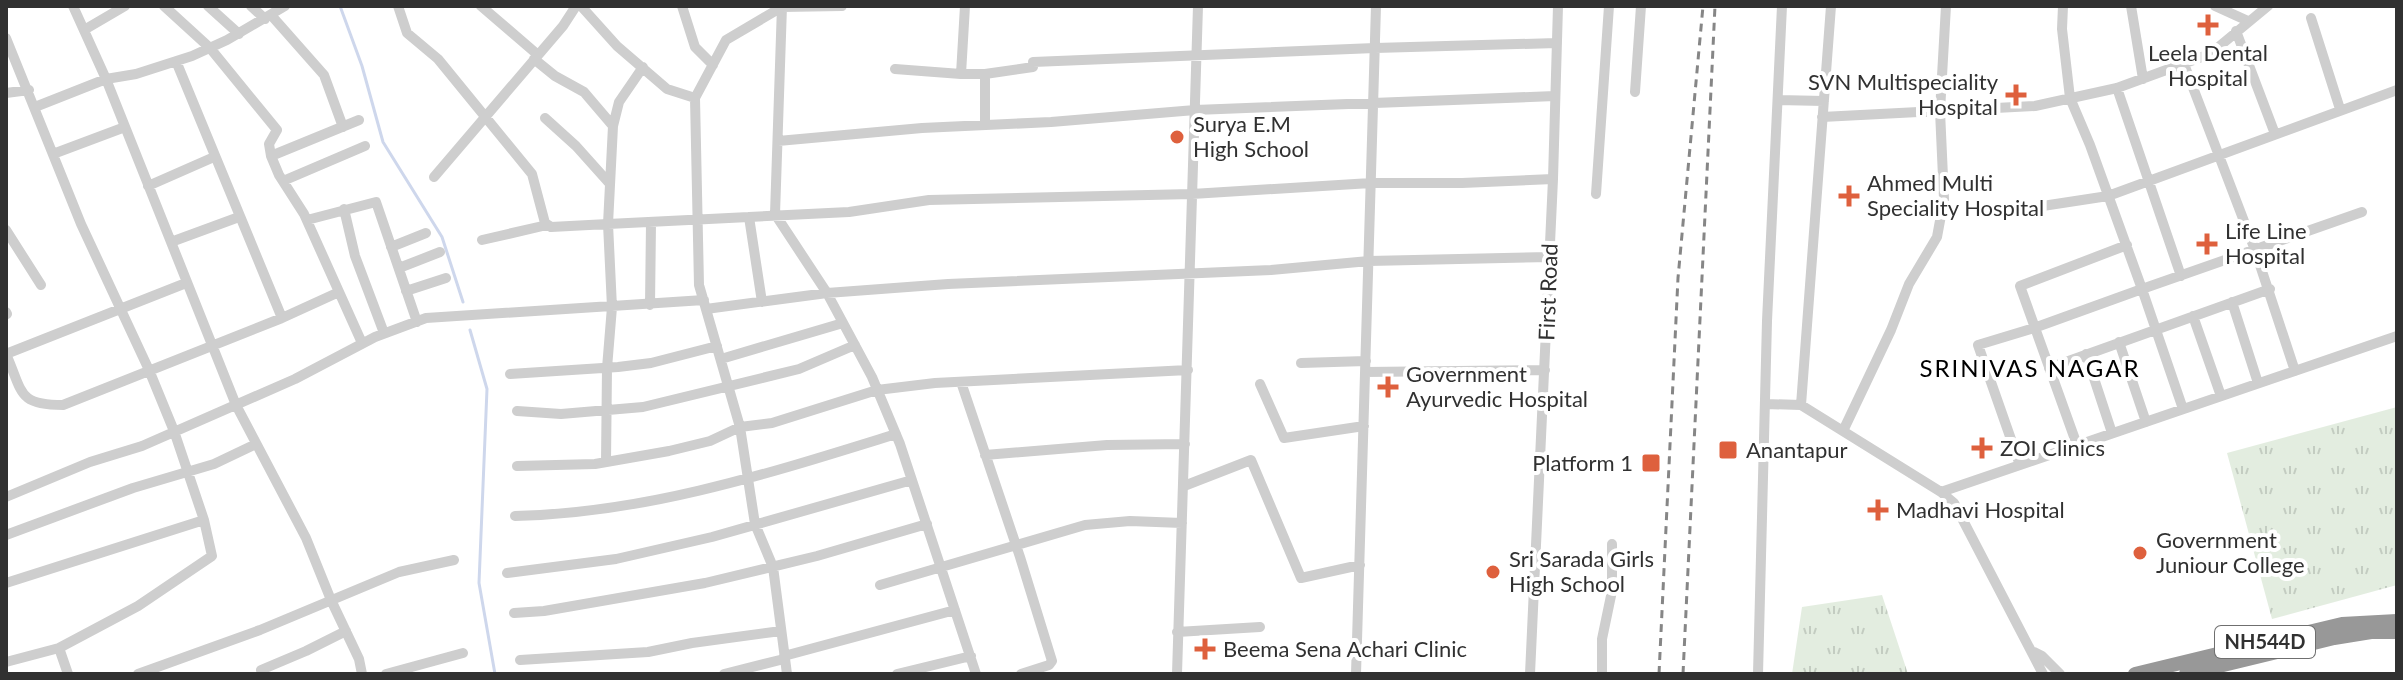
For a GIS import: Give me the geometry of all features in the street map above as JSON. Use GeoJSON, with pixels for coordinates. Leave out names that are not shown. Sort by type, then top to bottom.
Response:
{"type":"FeatureCollection","features":[{"type":"Feature","properties":{"kind":"highway","name":"NH544D"},"geometry":{"type":"LineString","coordinates":[[2135,674],[2342,624],[2397,621]]}},
{"type":"Feature","properties":{"kind":"highway","name":"NH544D"},"geometry":{"type":"LineString","coordinates":[[2186,674],[2334,638],[2371,632],[2397,632]]}},
{"type":"Feature","properties":{"kind":"street"},"geometry":{"type":"LineString","coordinates":[[73,6],[106,79],[236,405],[306,538],[359,659],[362,674]]}},
{"type":"Feature","properties":{"kind":"street"},"geometry":{"type":"LineString","coordinates":[[84,30],[125,6]]}},
{"type":"Feature","properties":{"kind":"street"},"geometry":{"type":"LineString","coordinates":[[164,6],[210,48],[277,130],[269,144],[271,156],[307,220],[362,343]]}},
{"type":"Feature","properties":{"kind":"street"},"geometry":{"type":"LineString","coordinates":[[208,6],[239,34]]}},
{"type":"Feature","properties":{"kind":"street"},"geometry":{"type":"LineString","coordinates":[[251,6],[268,17],[324,75],[343,127]]}},
{"type":"Feature","properties":{"kind":"street"},"geometry":{"type":"LineString","coordinates":[[35,107],[106,79],[136,74],[210,48],[285,6]]}},
{"type":"Feature","properties":{"kind":"street"},"geometry":{"type":"LineString","coordinates":[[398,6],[407,33],[438,59],[532,174],[541,215],[547,225]]}},
{"type":"Feature","properties":{"kind":"street"},"geometry":{"type":"LineString","coordinates":[[481,6],[555,76],[584,92],[613,126]]}},
{"type":"Feature","properties":{"kind":"street"},"geometry":{"type":"LineString","coordinates":[[434,177],[579,6],[617,46],[667,89],[695,98]]}},
{"type":"Feature","properties":{"kind":"street"},"geometry":{"type":"LineString","coordinates":[[682,6],[695,47],[713,65]]}},
{"type":"Feature","properties":{"kind":"street"},"geometry":{"type":"LineString","coordinates":[[782,6],[775,214],[827,293],[877,390],[896,434],[976,674]]}},
{"type":"Feature","properties":{"kind":"street"},"geometry":{"type":"LineString","coordinates":[[787,674],[773,567],[755,524],[740,427],[699,285],[695,98],[726,40],[782,6],[842,6]]}},
{"type":"Feature","properties":{"kind":"street"},"geometry":{"type":"LineString","coordinates":[[961,74],[965,6]]}},
{"type":"Feature","properties":{"kind":"street"},"geometry":{"type":"LineString","coordinates":[[1177,674],[1198,6]]}},
{"type":"Feature","properties":{"kind":"street"},"geometry":{"type":"LineString","coordinates":[[1356,674],[1376,6]]}},
{"type":"Feature","properties":{"kind":"street","name":"First Road"},"geometry":{"type":"LineString","coordinates":[[1530,674],[1550,257],[1558,6]]}},
{"type":"Feature","properties":{"kind":"street"},"geometry":{"type":"LineString","coordinates":[[1596,194],[1609,6]]}},
{"type":"Feature","properties":{"kind":"street"},"geometry":{"type":"LineString","coordinates":[[1635,92],[1641,6]]}},
{"type":"Feature","properties":{"kind":"street"},"geometry":{"type":"LineString","coordinates":[[1758,674],[1765,404],[1782,6]]}},
{"type":"Feature","properties":{"kind":"street"},"geometry":{"type":"LineString","coordinates":[[1801,405],[1831,6]]}},
{"type":"Feature","properties":{"kind":"street"},"geometry":{"type":"LineString","coordinates":[[1843,431],[1891,330],[1909,284],[1937,237],[1944,199],[1940,111],[1946,6]]}},
{"type":"Feature","properties":{"kind":"street"},"geometry":{"type":"LineString","coordinates":[[2063,6],[2062,29],[2070,98],[2127,245],[2183,409]]}},
{"type":"Feature","properties":{"kind":"street"},"geometry":{"type":"LineString","coordinates":[[2131,6],[2143,79]]}},
{"type":"Feature","properties":{"kind":"street"},"geometry":{"type":"LineString","coordinates":[[2215,6],[2248,21]]}},
{"type":"Feature","properties":{"kind":"street"},"geometry":{"type":"LineString","coordinates":[[1822,117],[2035,106],[2117,88],[2210,54],[2268,6]]}},
{"type":"Feature","properties":{"kind":"street"},"geometry":{"type":"LineString","coordinates":[[2311,18],[2340,109]]}},
{"type":"Feature","properties":{"kind":"street"},"geometry":{"type":"LineString","coordinates":[[2236,31],[2275,134]]}},
{"type":"Feature","properties":{"kind":"street"},"geometry":{"type":"LineString","coordinates":[[6,38],[81,224],[122,309],[174,431],[204,520],[212,556],[138,606],[59,648],[6,662]]}},
{"type":"Feature","properties":{"kind":"street"},"geometry":{"type":"LineString","coordinates":[[895,69],[985,74],[1033,65],[1198,55],[1557,43]]}},
{"type":"Feature","properties":{"kind":"street"},"geometry":{"type":"LineString","coordinates":[[176,61],[282,318]]}},
{"type":"Feature","properties":{"kind":"street"},"geometry":{"type":"LineString","coordinates":[[2184,64],[2270,289],[2295,371]]}},
{"type":"Feature","properties":{"kind":"street"},"geometry":{"type":"LineString","coordinates":[[606,462],[607,368],[612,307],[608,224],[613,126],[619,102],[643,67]]}},
{"type":"Feature","properties":{"kind":"street"},"geometry":{"type":"LineString","coordinates":[[985,74],[985,125]]}},
{"type":"Feature","properties":{"kind":"street"},"geometry":{"type":"LineString","coordinates":[[2117,88],[2181,276]]}},
{"type":"Feature","properties":{"kind":"street"},"geometry":{"type":"LineString","coordinates":[[6,93],[29,90]]}},
{"type":"Feature","properties":{"kind":"street"},"geometry":{"type":"LineString","coordinates":[[2003,212],[2108,196],[2397,90]]}},
{"type":"Feature","properties":{"kind":"street"},"geometry":{"type":"LineString","coordinates":[[778,141],[1195,110],[1555,96]]}},
{"type":"Feature","properties":{"kind":"street"},"geometry":{"type":"LineString","coordinates":[[1778,100],[1824,101]]}},
{"type":"Feature","properties":{"kind":"street"},"geometry":{"type":"LineString","coordinates":[[545,118],[576,146],[610,184]]}},
{"type":"Feature","properties":{"kind":"street"},"geometry":{"type":"LineString","coordinates":[[271,156],[359,120]]}},
{"type":"Feature","properties":{"kind":"street"},"geometry":{"type":"LineString","coordinates":[[53,154],[125,127]]}},
{"type":"Feature","properties":{"kind":"street"},"geometry":{"type":"LineString","coordinates":[[283,181],[365,146]]}},
{"type":"Feature","properties":{"kind":"street"},"geometry":{"type":"LineString","coordinates":[[148,186],[214,157]]}},
{"type":"Feature","properties":{"kind":"street"},"geometry":{"type":"LineString","coordinates":[[482,240],[547,225],[698,221],[775,214],[849,212],[929,200],[1192,194],[1371,183],[1553,179]]}},
{"type":"Feature","properties":{"kind":"street"},"geometry":{"type":"LineString","coordinates":[[307,220],[376,202],[417,322]]}},
{"type":"Feature","properties":{"kind":"street"},"geometry":{"type":"LineString","coordinates":[[344,209],[355,256],[384,333]]}},
{"type":"Feature","properties":{"kind":"street"},"geometry":{"type":"LineString","coordinates":[[2020,465],[1978,345],[2362,212]]}},
{"type":"Feature","properties":{"kind":"street"},"geometry":{"type":"LineString","coordinates":[[171,242],[239,217]]}},
{"type":"Feature","properties":{"kind":"street"},"geometry":{"type":"LineString","coordinates":[[749,217],[762,302]]}},
{"type":"Feature","properties":{"kind":"street"},"geometry":{"type":"LineString","coordinates":[[650,305],[651,223]]}},
{"type":"Feature","properties":{"kind":"street"},"geometry":{"type":"LineString","coordinates":[[6,230],[41,285]]}},
{"type":"Feature","properties":{"kind":"street"},"geometry":{"type":"LineString","coordinates":[[391,247],[426,233]]}},
{"type":"Feature","properties":{"kind":"street"},"geometry":{"type":"LineString","coordinates":[[2077,445],[2020,288],[2022,283],[2127,245]]}},
{"type":"Feature","properties":{"kind":"street"},"geometry":{"type":"LineString","coordinates":[[399,268],[440,252]]}},
{"type":"Feature","properties":{"kind":"street"},"geometry":{"type":"LineString","coordinates":[[6,497],[90,462],[142,446],[295,379],[384,333],[451,315],[762,302],[827,293],[948,284],[1271,270],[1369,261],[1550,257]]}},
{"type":"Feature","properties":{"kind":"street"},"geometry":{"type":"LineString","coordinates":[[406,291],[446,278]]}},
{"type":"Feature","properties":{"kind":"street"},"geometry":{"type":"LineString","coordinates":[[186,283],[6,354],[23,394],[32,403],[63,405],[282,318],[339,292]]}},
{"type":"Feature","properties":{"kind":"street"},"geometry":{"type":"LineString","coordinates":[[2049,368],[2270,289]]}},
{"type":"Feature","properties":{"kind":"street"},"geometry":{"type":"LineString","coordinates":[[2232,302],[2258,383]]}},
{"type":"Feature","properties":{"kind":"street"},"geometry":{"type":"LineString","coordinates":[[2193,316],[2221,396]]}},
{"type":"Feature","properties":{"kind":"street"},"geometry":{"type":"LineString","coordinates":[[721,359],[843,323]]}},
{"type":"Feature","properties":{"kind":"street"},"geometry":{"type":"LineString","coordinates":[[1941,492],[2397,336]]}},
{"type":"Feature","properties":{"kind":"street"},"geometry":{"type":"LineString","coordinates":[[2119,342],[2146,422]]}},
{"type":"Feature","properties":{"kind":"street"},"geometry":{"type":"LineString","coordinates":[[517,411],[561,414],[643,407],[799,369],[855,345]]}},
{"type":"Feature","properties":{"kind":"street"},"geometry":{"type":"LineString","coordinates":[[510,374],[651,363],[717,346]]}},
{"type":"Feature","properties":{"kind":"street"},"geometry":{"type":"LineString","coordinates":[[2086,354],[2112,433]]}},
{"type":"Feature","properties":{"kind":"street"},"geometry":{"type":"LineString","coordinates":[[1301,363],[1545,370]]}},
{"type":"Feature","properties":{"kind":"street"},"geometry":{"type":"LineString","coordinates":[[517,466],[606,462],[710,441],[740,427],[772,423],[877,390],[961,382],[1188,370]]}},
{"type":"Feature","properties":{"kind":"street"},"geometry":{"type":"LineString","coordinates":[[961,382],[1052,661],[1049,665],[1021,674]]}},
{"type":"Feature","properties":{"kind":"street"},"geometry":{"type":"LineString","coordinates":[[1260,384],[1284,438],[1364,426]]}},
{"type":"Feature","properties":{"kind":"street"},"geometry":{"type":"LineString","coordinates":[[1765,404],[1801,405],[1954,503],[2043,674]]}},
{"type":"Feature","properties":{"kind":"street"},"geometry":{"type":"LineString","coordinates":[[515,516],[599,512],[658,501],[748,480],[896,434]]}},
{"type":"Feature","properties":{"kind":"street"},"geometry":{"type":"LineString","coordinates":[[6,535],[133,488],[214,464],[256,444]]}},
{"type":"Feature","properties":{"kind":"street"},"geometry":{"type":"LineString","coordinates":[[985,455],[1107,445],[1185,444]]}},
{"type":"Feature","properties":{"kind":"street"},"geometry":{"type":"LineString","coordinates":[[1184,486],[1251,460],[1301,578],[1360,565]]}},
{"type":"Feature","properties":{"kind":"street"},"geometry":{"type":"LineString","coordinates":[[507,573],[616,559],[912,480]]}},
{"type":"Feature","properties":{"kind":"street"},"geometry":{"type":"LineString","coordinates":[[6,583],[204,520]]}},
{"type":"Feature","properties":{"kind":"street"},"geometry":{"type":"LineString","coordinates":[[880,585],[1102,522],[1182,523]]}},
{"type":"Feature","properties":{"kind":"street"},"geometry":{"type":"LineString","coordinates":[[514,613],[658,592],[773,567],[927,524]]}},
{"type":"Feature","properties":{"kind":"street"},"geometry":{"type":"LineString","coordinates":[[1602,674],[1602,639],[1612,591],[1612,544]]}},
{"type":"Feature","properties":{"kind":"street"},"geometry":{"type":"LineString","coordinates":[[138,674],[260,630],[399,572],[454,560]]}},
{"type":"Feature","properties":{"kind":"street"},"geometry":{"type":"LineString","coordinates":[[724,674],[955,610]]}},
{"type":"Feature","properties":{"kind":"street"},"geometry":{"type":"LineString","coordinates":[[1177,632],[1260,627]]}},
{"type":"Feature","properties":{"kind":"street"},"geometry":{"type":"LineString","coordinates":[[261,670],[346,631]]}},
{"type":"Feature","properties":{"kind":"street"},"geometry":{"type":"LineString","coordinates":[[520,660],[648,652],[781,631]]}},
{"type":"Feature","properties":{"kind":"street"},"geometry":{"type":"LineString","coordinates":[[59,648],[68,674]]}},
{"type":"Feature","properties":{"kind":"street"},"geometry":{"type":"LineString","coordinates":[[2034,652],[2060,674]]}},
{"type":"Feature","properties":{"kind":"street"},"geometry":{"type":"LineString","coordinates":[[386,674],[463,653]]}},
{"type":"Feature","properties":{"kind":"street"},"geometry":{"type":"LineString","coordinates":[[897,674],[971,656]]}},
{"type":"Feature","properties":{"kind":"green space"},"geometry":{"type":"Polygon","coordinates":[[[2397,407],[2397,585],[2272,619],[2227,453],[2397,407]]]}},
{"type":"Feature","properties":{"kind":"green space"},"geometry":{"type":"Polygon","coordinates":[[[1882,595],[1908,674],[1792,674],[1802,607],[1882,595]]]}},
{"type":"Feature","properties":{"kind":"waterway"},"geometry":{"type":"LineString","coordinates":[[340,6],[362,66],[383,142],[442,237],[463,302]]}},
{"type":"Feature","properties":{"kind":"waterway"},"geometry":{"type":"LineString","coordinates":[[470,330],[487,389],[479,583],[495,674]]}},
{"type":"Feature","properties":{"kind":"railway"},"geometry":{"type":"LineString","coordinates":[[1659,674],[1678,278],[1703,6]]}},
{"type":"Feature","properties":{"kind":"railway"},"geometry":{"type":"LineString","coordinates":[[1683,674],[1715,6]]}},
{"type":"Feature","properties":{"kind":"place","name":"Leela Dental Hospital"},"geometry":{"type":"Point","coordinates":[2208,25]}},
{"type":"Feature","properties":{"kind":"place","name":"SVN Multispeciality Hospital"},"geometry":{"type":"Point","coordinates":[2016,95]}},
{"type":"Feature","properties":{"kind":"place","name":"Surya E.M High School"},"geometry":{"type":"Point","coordinates":[1177,137]}},
{"type":"Feature","properties":{"kind":"place","name":"Ahmed Multi Speciality Hospital"},"geometry":{"type":"Point","coordinates":[1849,196]}},
{"type":"Feature","properties":{"kind":"place","name":"Life Line Hospital"},"geometry":{"type":"Point","coordinates":[2207,244]}},
{"type":"Feature","properties":{"kind":"place","name":"Government Ayurvedic Hospital"},"geometry":{"type":"Point","coordinates":[1388,387]}},
{"type":"Feature","properties":{"kind":"place","name":"ZOI Clinics"},"geometry":{"type":"Point","coordinates":[1982,448]}},
{"type":"Feature","properties":{"kind":"place","name":"Anantapur"},"geometry":{"type":"Point","coordinates":[1728,450]}},
{"type":"Feature","properties":{"kind":"place","name":"Platform 1"},"geometry":{"type":"Point","coordinates":[1651,463]}},
{"type":"Feature","properties":{"kind":"place","name":"Madhavi Hospital"},"geometry":{"type":"Point","coordinates":[1878,510]}},
{"type":"Feature","properties":{"kind":"place","name":"Government Juniour College"},"geometry":{"type":"Point","coordinates":[2140,553]}},
{"type":"Feature","properties":{"kind":"place","name":"Sri Sarada Girls High School"},"geometry":{"type":"Point","coordinates":[1493,572]}},
{"type":"Feature","properties":{"kind":"place","name":"Beema Sena Achari Clinic"},"geometry":{"type":"Point","coordinates":[1205,649]}},
{"type":"Feature","properties":{"kind":"district","name":"SRINIVAS NAGAR"},"geometry":{"type":"Point","coordinates":[2030,369]}}]}
